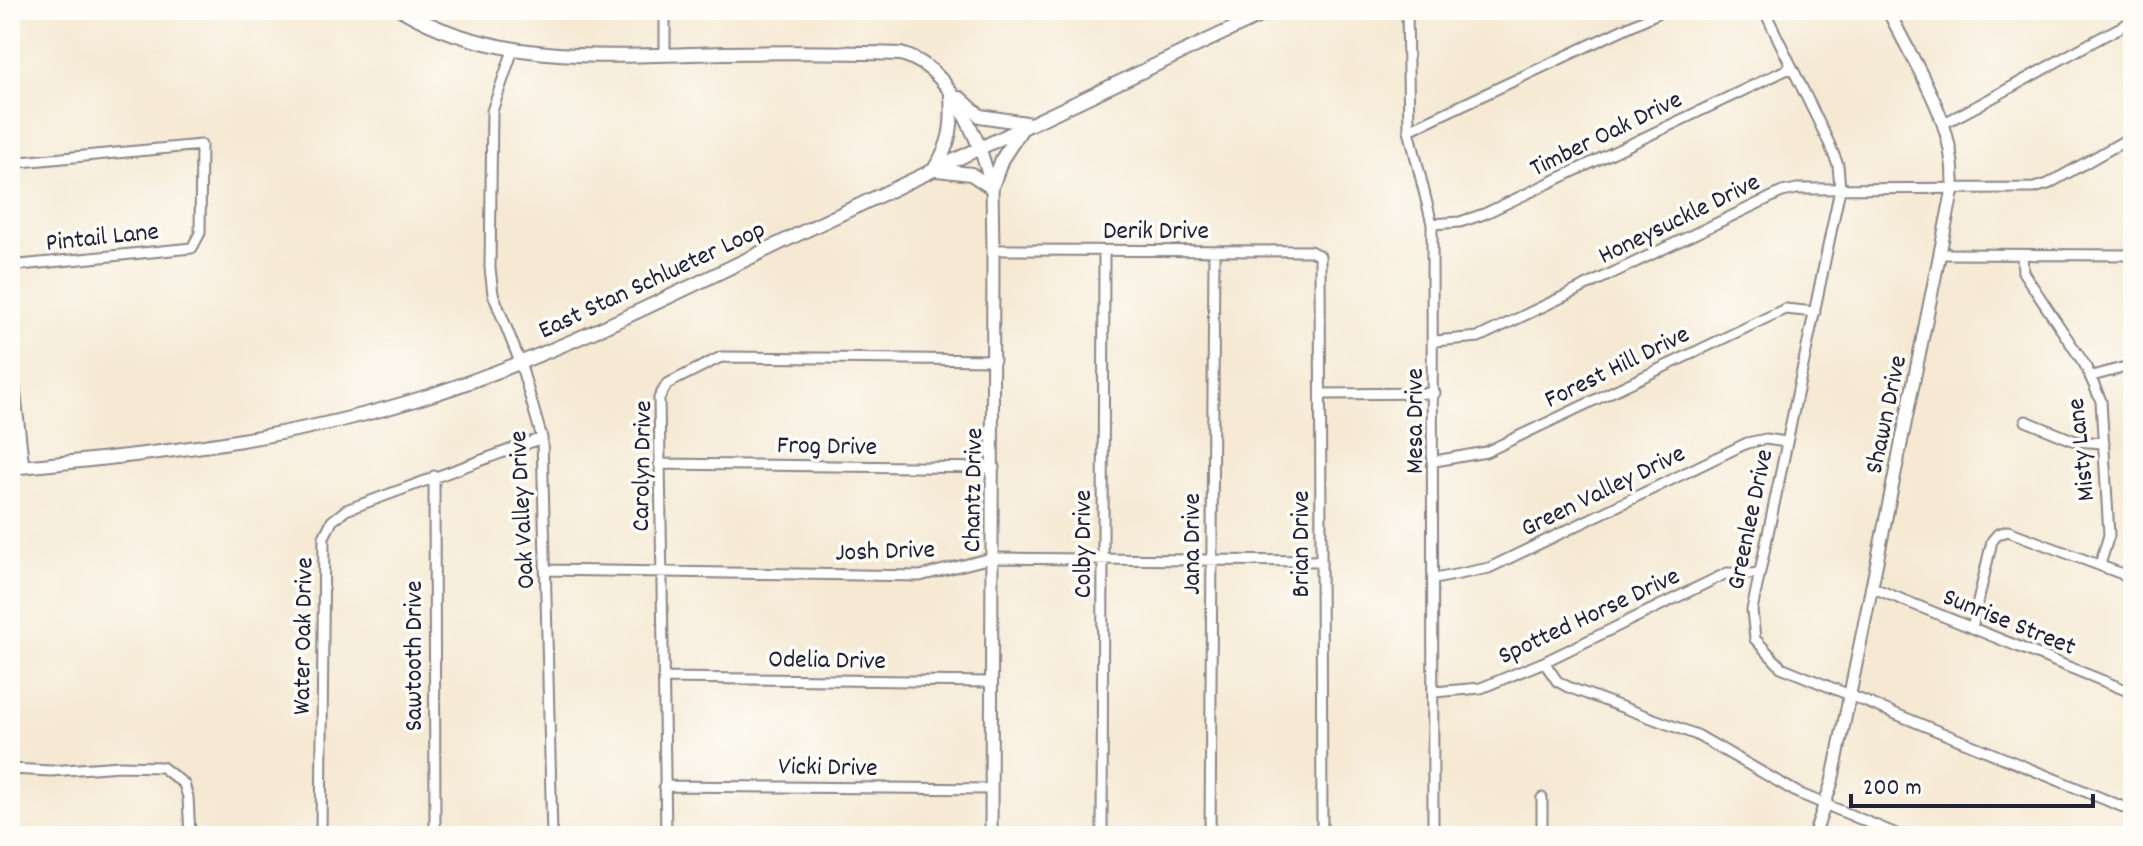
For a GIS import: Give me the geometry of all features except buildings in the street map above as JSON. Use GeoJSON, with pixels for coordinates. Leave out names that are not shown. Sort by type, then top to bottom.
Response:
{"type":"FeatureCollection","features":[{"type":"Feature","properties":{"kind":"main road"},"geometry":{"type":"LineString","coordinates":[[402,10],[460,35],[513,50],[665,55],[901,54],[930,67],[950,92],[980,148]]}},
{"type":"Feature","properties":{"kind":"main road","name":"East Stan Schlueter Loop"},"geometry":{"type":"LineString","coordinates":[[10,468],[217,443],[315,426],[433,395],[520,362],[650,305],[1272,10]]}},
{"type":"Feature","properties":{"kind":"main road"},"geometry":{"type":"LineString","coordinates":[[950,92],[980,116],[1027,125]]}},
{"type":"Feature","properties":{"kind":"main road"},"geometry":{"type":"LineString","coordinates":[[950,92],[952,132],[946,151],[934,170],[971,174],[992,188],[1011,140],[1027,125]]}},
{"type":"Feature","properties":{"kind":"street"},"geometry":{"type":"LineString","coordinates":[[665,10],[665,55]]}},
{"type":"Feature","properties":{"kind":"street","name":"Mesa Drive"},"geometry":{"type":"LineString","coordinates":[[1407,10],[1409,130],[1432,224],[1435,341],[1433,836]]}},
{"type":"Feature","properties":{"kind":"street"},"geometry":{"type":"LineString","coordinates":[[1409,130],[1664,10]]}},
{"type":"Feature","properties":{"kind":"street","name":"Greenlee Drive"},"geometry":{"type":"LineString","coordinates":[[1764,10],[1829,143],[1838,165],[1840,189],[1759,574],[1752,625],[1762,650],[1781,667],[2133,811]]}},
{"type":"Feature","properties":{"kind":"street","name":"Shawn Drive"},"geometry":{"type":"LineString","coordinates":[[1814,836],[1826,805],[1953,189],[1952,144],[1888,10]]}},
{"type":"Feature","properties":{"kind":"street"},"geometry":{"type":"LineString","coordinates":[[1944,123],[2025,82],[2067,53],[2133,21]]}},
{"type":"Feature","properties":{"kind":"street","name":"Oak Valley Drive"},"geometry":{"type":"LineString","coordinates":[[513,50],[492,111],[490,268],[493,294],[520,362],[542,438],[552,836]]}},
{"type":"Feature","properties":{"kind":"street","name":"Timber Oak Drive"},"geometry":{"type":"LineString","coordinates":[[1432,224],[1460,222],[1484,214],[1792,67]]}},
{"type":"Feature","properties":{"kind":"street","name":"Honeysuckle Drive"},"geometry":{"type":"LineString","coordinates":[[1435,341],[1479,337],[1782,192],[2024,189],[2048,184],[2133,136]]}},
{"type":"Feature","properties":{"kind":"street","name":"Pintail Lane"},"geometry":{"type":"LineString","coordinates":[[10,163],[201,145],[200,233],[197,244],[185,249],[10,266]]}},
{"type":"Feature","properties":{"kind":"street","name":"Chantz Drive"},"geometry":{"type":"LineString","coordinates":[[980,148],[992,188],[995,360],[991,836]]}},
{"type":"Feature","properties":{"kind":"street","name":"Derik Drive"},"geometry":{"type":"LineString","coordinates":[[993,250],[1318,253]]}},
{"type":"Feature","properties":{"kind":"street","name":"Colby Drive"},"geometry":{"type":"LineString","coordinates":[[1102,836],[1104,251]]}},
{"type":"Feature","properties":{"kind":"street","name":"Jana Drive"},"geometry":{"type":"LineString","coordinates":[[1210,836],[1214,251]]}},
{"type":"Feature","properties":{"kind":"street","name":"Brian Drive"},"geometry":{"type":"LineString","coordinates":[[1318,253],[1323,394],[1322,836]]}},
{"type":"Feature","properties":{"kind":"street"},"geometry":{"type":"LineString","coordinates":[[1940,254],[2133,255]]}},
{"type":"Feature","properties":{"kind":"street","name":"Misty Lane"},"geometry":{"type":"LineString","coordinates":[[2022,255],[2023,272],[2092,376],[2101,401],[2109,535],[2100,565]]}},
{"type":"Feature","properties":{"kind":"street","name":"Forest Hill Drive"},"geometry":{"type":"LineString","coordinates":[[1435,461],[1486,452],[1785,309],[1815,312]]}},
{"type":"Feature","properties":{"kind":"street"},"geometry":{"type":"LineString","coordinates":[[10,345],[24,467]]}},
{"type":"Feature","properties":{"kind":"street","name":"Carolyn Drive"},"geometry":{"type":"LineString","coordinates":[[666,836],[659,398],[667,384],[721,357],[995,360]]}},
{"type":"Feature","properties":{"kind":"street"},"geometry":{"type":"LineString","coordinates":[[2092,376],[2133,365]]}},
{"type":"Feature","properties":{"kind":"street"},"geometry":{"type":"LineString","coordinates":[[1323,394],[1435,393]]}},
{"type":"Feature","properties":{"kind":"street"},"geometry":{"type":"LineString","coordinates":[[2026,421],[2075,441],[2104,443]]}},
{"type":"Feature","properties":{"kind":"street","name":"Water Oak Drive"},"geometry":{"type":"LineString","coordinates":[[321,836],[324,537],[332,521],[346,510],[542,438]]}},
{"type":"Feature","properties":{"kind":"street","name":"Green Valley Drive"},"geometry":{"type":"LineString","coordinates":[[1435,579],[1489,568],[1747,443],[1766,439],[1786,442]]}},
{"type":"Feature","properties":{"kind":"street","name":"Frog Drive"},"geometry":{"type":"LineString","coordinates":[[659,464],[994,468]]}},
{"type":"Feature","properties":{"kind":"street","name":"Sawtooth Drive"},"geometry":{"type":"LineString","coordinates":[[434,476],[435,836]]}},
{"type":"Feature","properties":{"kind":"street"},"geometry":{"type":"LineString","coordinates":[[1972,628],[1992,541],[1998,534],[2018,532],[2133,578]]}},
{"type":"Feature","properties":{"kind":"street","name":"Josh Drive"},"geometry":{"type":"LineString","coordinates":[[546,570],[920,576],[991,558],[1321,561]]}},
{"type":"Feature","properties":{"kind":"street","name":"Spotted Horse Drive"},"geometry":{"type":"LineString","coordinates":[[1434,692],[1481,688],[1544,662],[1727,573],[1759,574]]}},
{"type":"Feature","properties":{"kind":"street","name":"Sunrise Street"},"geometry":{"type":"LineString","coordinates":[[1871,587],[2133,693]]}},
{"type":"Feature","properties":{"kind":"street"},"geometry":{"type":"LineString","coordinates":[[1544,662],[1557,681],[1568,687],[1697,735],[1774,781],[1901,836]]}},
{"type":"Feature","properties":{"kind":"street","name":"Odelia Drive"},"geometry":{"type":"LineString","coordinates":[[663,678],[991,682]]}},
{"type":"Feature","properties":{"kind":"street"},"geometry":{"type":"LineString","coordinates":[[10,769],[51,771],[120,766],[162,767],[184,784],[188,797],[190,836]]}},
{"type":"Feature","properties":{"kind":"street","name":"Vicki Drive"},"geometry":{"type":"LineString","coordinates":[[664,786],[991,789]]}},
{"type":"Feature","properties":{"kind":"street"},"geometry":{"type":"LineString","coordinates":[[1542,798],[1542,836]]}}]}
